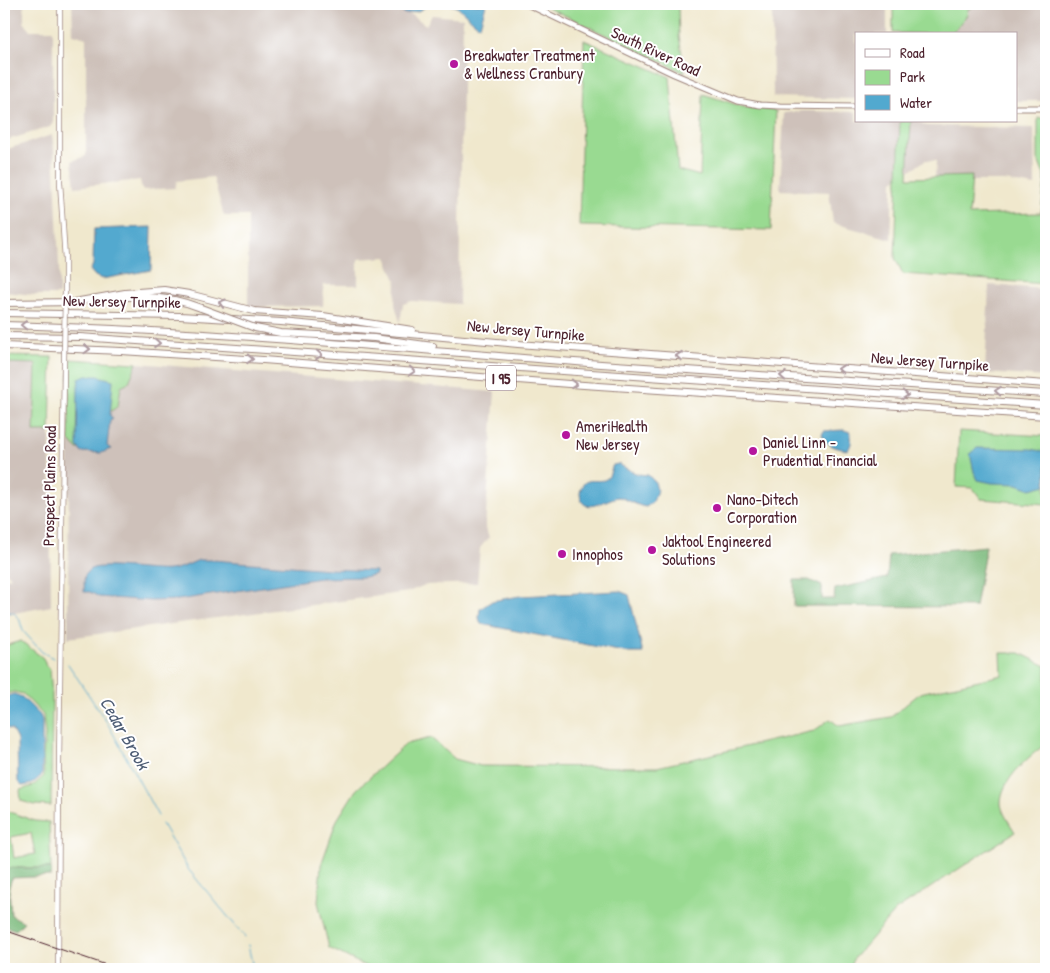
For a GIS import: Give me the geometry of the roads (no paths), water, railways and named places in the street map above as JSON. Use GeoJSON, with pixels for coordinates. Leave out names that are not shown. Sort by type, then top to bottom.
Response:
{"type":"FeatureCollection","features":[{"type":"Feature","properties":{"kind":"highway"},"geometry":{"type":"LineString","coordinates":[[74,302],[125,293],[154,290],[173,291],[254,311],[323,316],[460,338]]}},
{"type":"Feature","properties":{"kind":"highway"},"geometry":{"type":"LineString","coordinates":[[4,303],[74,302],[155,296],[181,301],[255,328],[287,334],[393,340],[433,346],[505,352],[526,357]]}},
{"type":"Feature","properties":{"kind":"highway","name":"New Jersey Turnpike"},"geometry":{"type":"LineString","coordinates":[[4,312],[180,316],[281,322],[518,344],[1046,384]]}},
{"type":"Feature","properties":{"kind":"highway","name":"New Jersey Turnpike"},"geometry":{"type":"LineString","coordinates":[[4,325],[81,327],[1046,394]]}},
{"type":"Feature","properties":{"kind":"highway","name":"I 95"},"geometry":{"type":"LineString","coordinates":[[4,336],[80,337],[1046,405]]}},
{"type":"Feature","properties":{"kind":"highway","name":"I 95"},"geometry":{"type":"LineString","coordinates":[[4,346],[263,360],[569,384],[1046,416]]}},
{"type":"Feature","properties":{"kind":"main road","name":"South River Road"},"geometry":{"type":"LineString","coordinates":[[527,4],[674,74],[730,98],[754,104],[780,106],[855,107]]}},
{"type":"Feature","properties":{"kind":"main road"},"geometry":{"type":"LineString","coordinates":[[1018,108],[1046,108]]}},
{"type":"Feature","properties":{"kind":"street","name":"Prospect Plains Road"},"geometry":{"type":"LineString","coordinates":[[58,969],[65,290],[60,182],[60,4]]}},
{"type":"Feature","properties":{"kind":"water"},"geometry":{"type":"Polygon","coordinates":[[[393,4],[430,4],[418,11],[405,14],[393,7],[393,4]]]}},
{"type":"Feature","properties":{"kind":"water"},"geometry":{"type":"Polygon","coordinates":[[[447,4],[486,4],[480,26],[457,7],[447,4]]]}},
{"type":"Feature","properties":{"kind":"water"},"geometry":{"type":"Polygon","coordinates":[[[152,227],[151,270],[102,279],[95,276],[90,270],[93,265],[94,229],[152,227]]]}},
{"type":"Feature","properties":{"kind":"water"},"geometry":{"type":"Polygon","coordinates":[[[86,376],[98,376],[113,380],[110,416],[113,418],[110,420],[107,446],[111,449],[101,453],[81,452],[77,446],[78,386],[79,379],[86,376]]]}},
{"type":"Feature","properties":{"kind":"water"},"geometry":{"type":"Polygon","coordinates":[[[844,430],[850,432],[851,435],[851,444],[848,450],[828,444],[823,438],[822,434],[824,431],[844,430]]]}},
{"type":"Feature","properties":{"kind":"water"},"geometry":{"type":"Polygon","coordinates":[[[977,448],[1031,449],[1046,452],[1046,485],[1031,489],[1017,484],[992,483],[978,480],[970,454],[977,448]]]}},
{"type":"Feature","properties":{"kind":"water"},"geometry":{"type":"Polygon","coordinates":[[[618,464],[637,474],[648,475],[655,482],[657,490],[653,502],[646,507],[618,497],[596,505],[585,505],[580,494],[584,483],[607,479],[613,465],[618,464]]]}},
{"type":"Feature","properties":{"kind":"water"},"geometry":{"type":"Polygon","coordinates":[[[199,560],[376,571],[376,574],[364,577],[320,578],[178,600],[151,601],[99,597],[90,592],[84,592],[85,574],[95,568],[114,567],[169,570],[199,560]]]}},
{"type":"Feature","properties":{"kind":"water"},"geometry":{"type":"Polygon","coordinates":[[[619,591],[629,595],[643,653],[629,653],[481,624],[479,618],[480,609],[492,601],[520,596],[619,591]]]}},
{"type":"Feature","properties":{"kind":"water"},"geometry":{"type":"Polygon","coordinates":[[[14,694],[22,697],[40,715],[42,720],[42,775],[32,784],[22,786],[18,782],[17,740],[12,730],[4,727],[4,697],[14,694]]]}},
{"type":"Feature","properties":{"kind":"waterway","name":"Cedar Brook"},"geometry":{"type":"LineString","coordinates":[[4,611],[14,613],[19,618],[23,631],[42,652],[53,658]]}},
{"type":"Feature","properties":{"kind":"waterway","name":"Cedar Brook"},"geometry":{"type":"LineString","coordinates":[[68,664],[108,724],[158,816]]}},
{"type":"Feature","properties":{"kind":"waterway","name":"Cedar Brook"},"geometry":{"type":"LineString","coordinates":[[162,824],[188,869],[245,937]]}},
{"type":"Feature","properties":{"kind":"waterway","name":"Cedar Brook"},"geometry":{"type":"LineString","coordinates":[[248,945],[252,969]]}},
{"type":"Feature","properties":{"kind":"railway"},"geometry":{"type":"LineString","coordinates":[[4,930],[118,969]]}},
{"type":"Feature","properties":{"kind":"place","name":"Breakwater Treatment & Wellness Cranbury"},"geometry":{"type":"Point","coordinates":[454,64]}},
{"type":"Feature","properties":{"kind":"place","name":"AmeriHealth New Jersey"},"geometry":{"type":"Point","coordinates":[566,435]}},
{"type":"Feature","properties":{"kind":"place","name":"Daniel Linn - Prudential Financial"},"geometry":{"type":"Point","coordinates":[753,451]}},
{"type":"Feature","properties":{"kind":"place","name":"Nano-Ditech Corporation"},"geometry":{"type":"Point","coordinates":[717,508]}},
{"type":"Feature","properties":{"kind":"place","name":"Jaktool Engineered Solutions"},"geometry":{"type":"Point","coordinates":[652,550]}},
{"type":"Feature","properties":{"kind":"place","name":"Innophos"},"geometry":{"type":"Point","coordinates":[562,554]}}]}
